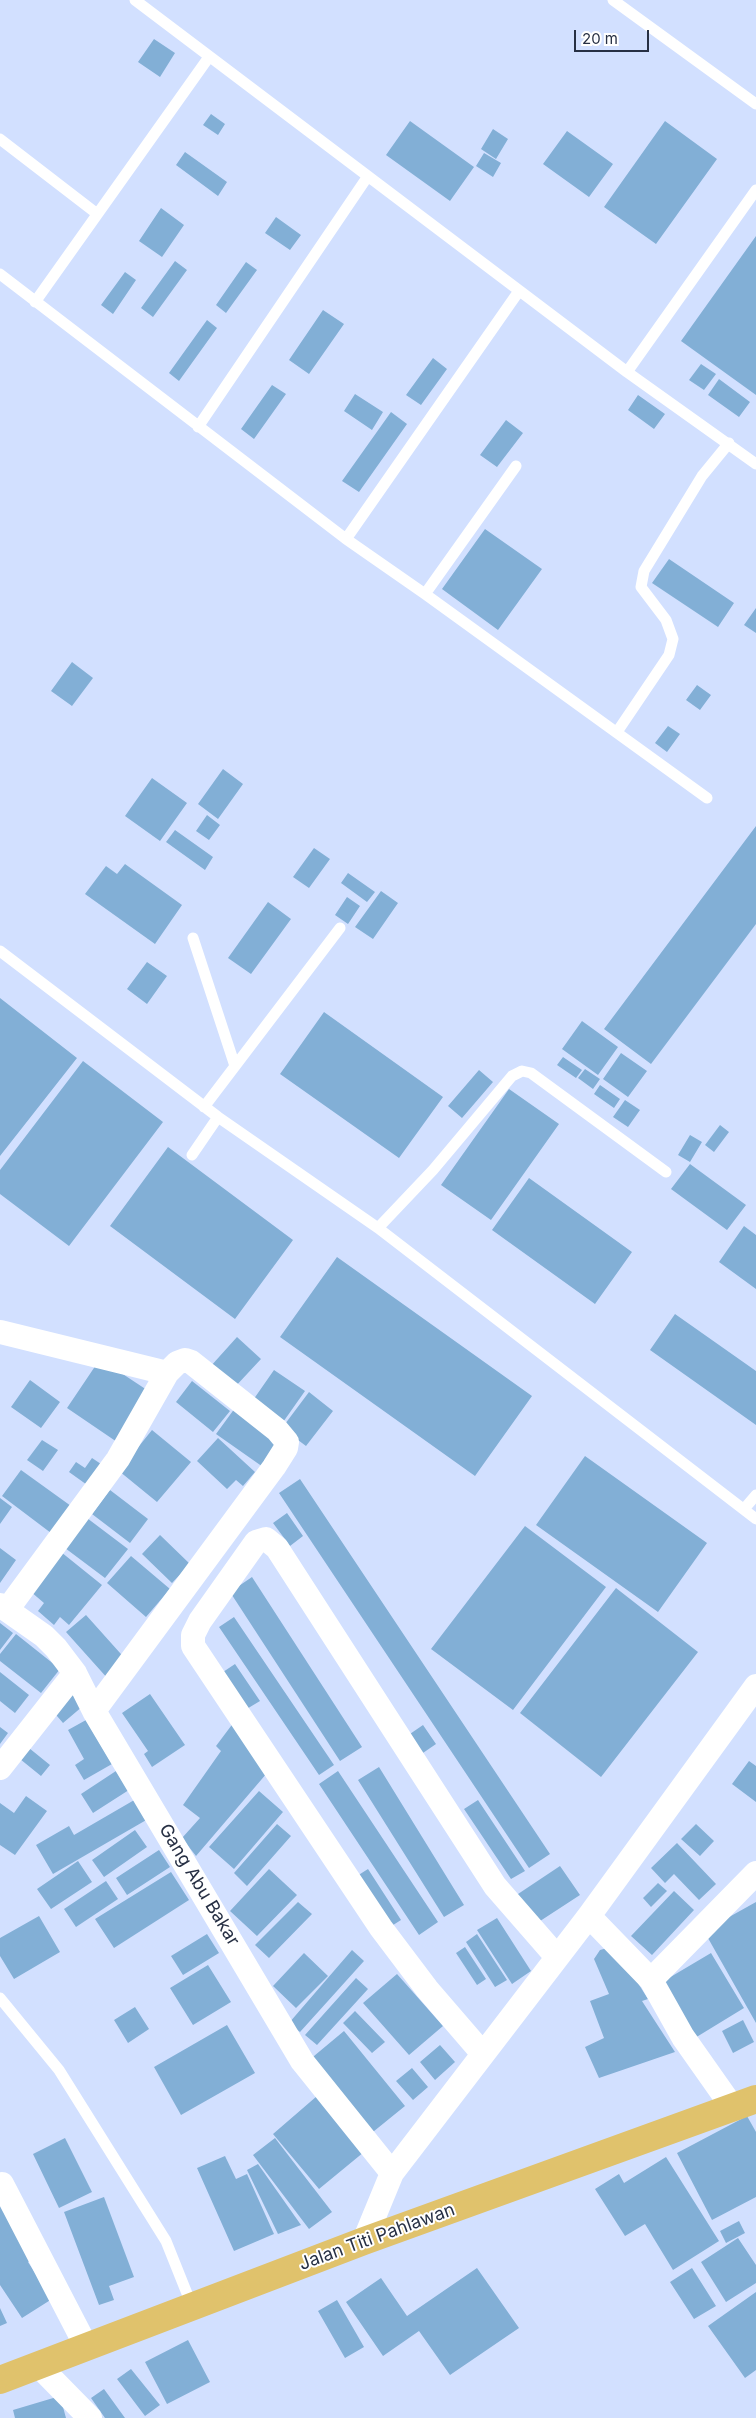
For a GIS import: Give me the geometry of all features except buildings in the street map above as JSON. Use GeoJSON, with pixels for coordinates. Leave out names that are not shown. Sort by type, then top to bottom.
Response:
{"type":"FeatureCollection","features":[{"type":"Feature","properties":{"kind":"main road","name":"Jalan Titi Pahlawan"},"geometry":{"type":"LineString","coordinates":[[0,2380],[364,2241],[744,2104]]}},
{"type":"Feature","properties":{"kind":"street"},"geometry":{"type":"LineString","coordinates":[[0,1332],[167,1373]]}},
{"type":"Feature","properties":{"kind":"street"},"geometry":{"type":"LineString","coordinates":[[4,1607],[118,1459],[167,1373],[177,1363],[185,1360],[192,1362],[286,1439],[286,1448],[94,1711]]}},
{"type":"Feature","properties":{"kind":"street"},"geometry":{"type":"LineString","coordinates":[[483,2054],[427,1989],[381,1928],[193,1646],[194,1635],[200,1622],[256,1542],[266,1539],[277,1548],[495,1886],[556,1956]]}},
{"type":"Feature","properties":{"kind":"street","name":"Gang Abu Bakar"},"geometry":{"type":"LineString","coordinates":[[4,1607],[50,1642],[75,1673],[94,1711],[302,2061],[392,2174]]}},
{"type":"Feature","properties":{"kind":"street"},"geometry":{"type":"LineString","coordinates":[[0,1768],[75,1673]]}},
{"type":"Feature","properties":{"kind":"street"},"geometry":{"type":"LineString","coordinates":[[364,2241],[392,2174],[556,1956],[589,1916],[756,1686]]}},
{"type":"Feature","properties":{"kind":"street"},"geometry":{"type":"LineString","coordinates":[[650,1980],[756,1873]]}},
{"type":"Feature","properties":{"kind":"street"},"geometry":{"type":"LineString","coordinates":[[589,1916],[650,1980],[683,2037],[744,2104]]}},
{"type":"Feature","properties":{"kind":"street"},"geometry":{"type":"LineString","coordinates":[[2,2184],[86,2346]]}},
{"type":"Feature","properties":{"kind":"street"},"geometry":{"type":"LineString","coordinates":[[38,2365],[90,2418]]}},
{"type":"Feature","properties":{"kind":"lane"},"geometry":{"type":"LineString","coordinates":[[135,0],[627,372],[756,464]]}},
{"type":"Feature","properties":{"kind":"lane"},"geometry":{"type":"LineString","coordinates":[[613,0],[756,104]]}},
{"type":"Feature","properties":{"kind":"lane"},"geometry":{"type":"LineString","coordinates":[[35,302],[96,213],[209,57]]}},
{"type":"Feature","properties":{"kind":"lane"},"geometry":{"type":"LineString","coordinates":[[0,139],[96,213]]}},
{"type":"Feature","properties":{"kind":"lane"},"geometry":{"type":"LineString","coordinates":[[198,427],[368,176]]}},
{"type":"Feature","properties":{"kind":"lane"},"geometry":{"type":"LineString","coordinates":[[627,372],[756,190]]}},
{"type":"Feature","properties":{"kind":"lane"},"geometry":{"type":"LineString","coordinates":[[0,274],[346,539],[707,798]]}},
{"type":"Feature","properties":{"kind":"lane"},"geometry":{"type":"LineString","coordinates":[[346,539],[519,291]]}},
{"type":"Feature","properties":{"kind":"lane"},"geometry":{"type":"LineString","coordinates":[[617,732],[669,655],[672,647],[672,639],[666,620],[641,587],[641,578],[702,476],[729,443]]}},
{"type":"Feature","properties":{"kind":"lane"},"geometry":{"type":"LineString","coordinates":[[425,594],[516,466]]}},
{"type":"Feature","properties":{"kind":"lane"},"geometry":{"type":"LineString","coordinates":[[204,1107],[340,928]]}},
{"type":"Feature","properties":{"kind":"lane"},"geometry":{"type":"LineString","coordinates":[[194,938],[235,1066]]}},
{"type":"Feature","properties":{"kind":"lane"},"geometry":{"type":"LineString","coordinates":[[0,951],[218,1118],[378,1228],[756,1519]]}},
{"type":"Feature","properties":{"kind":"lane"},"geometry":{"type":"LineString","coordinates":[[378,1228],[433,1170],[512,1076],[522,1071],[531,1073],[666,1172]]}},
{"type":"Feature","properties":{"kind":"lane"},"geometry":{"type":"LineString","coordinates":[[192,1155],[218,1118]]}},
{"type":"Feature","properties":{"kind":"lane"},"geometry":{"type":"LineString","coordinates":[[744,1509],[756,1495]]}},
{"type":"Feature","properties":{"kind":"lane"},"geometry":{"type":"LineString","coordinates":[[0,1998],[59,2070],[166,2241],[192,2306]]}}]}
